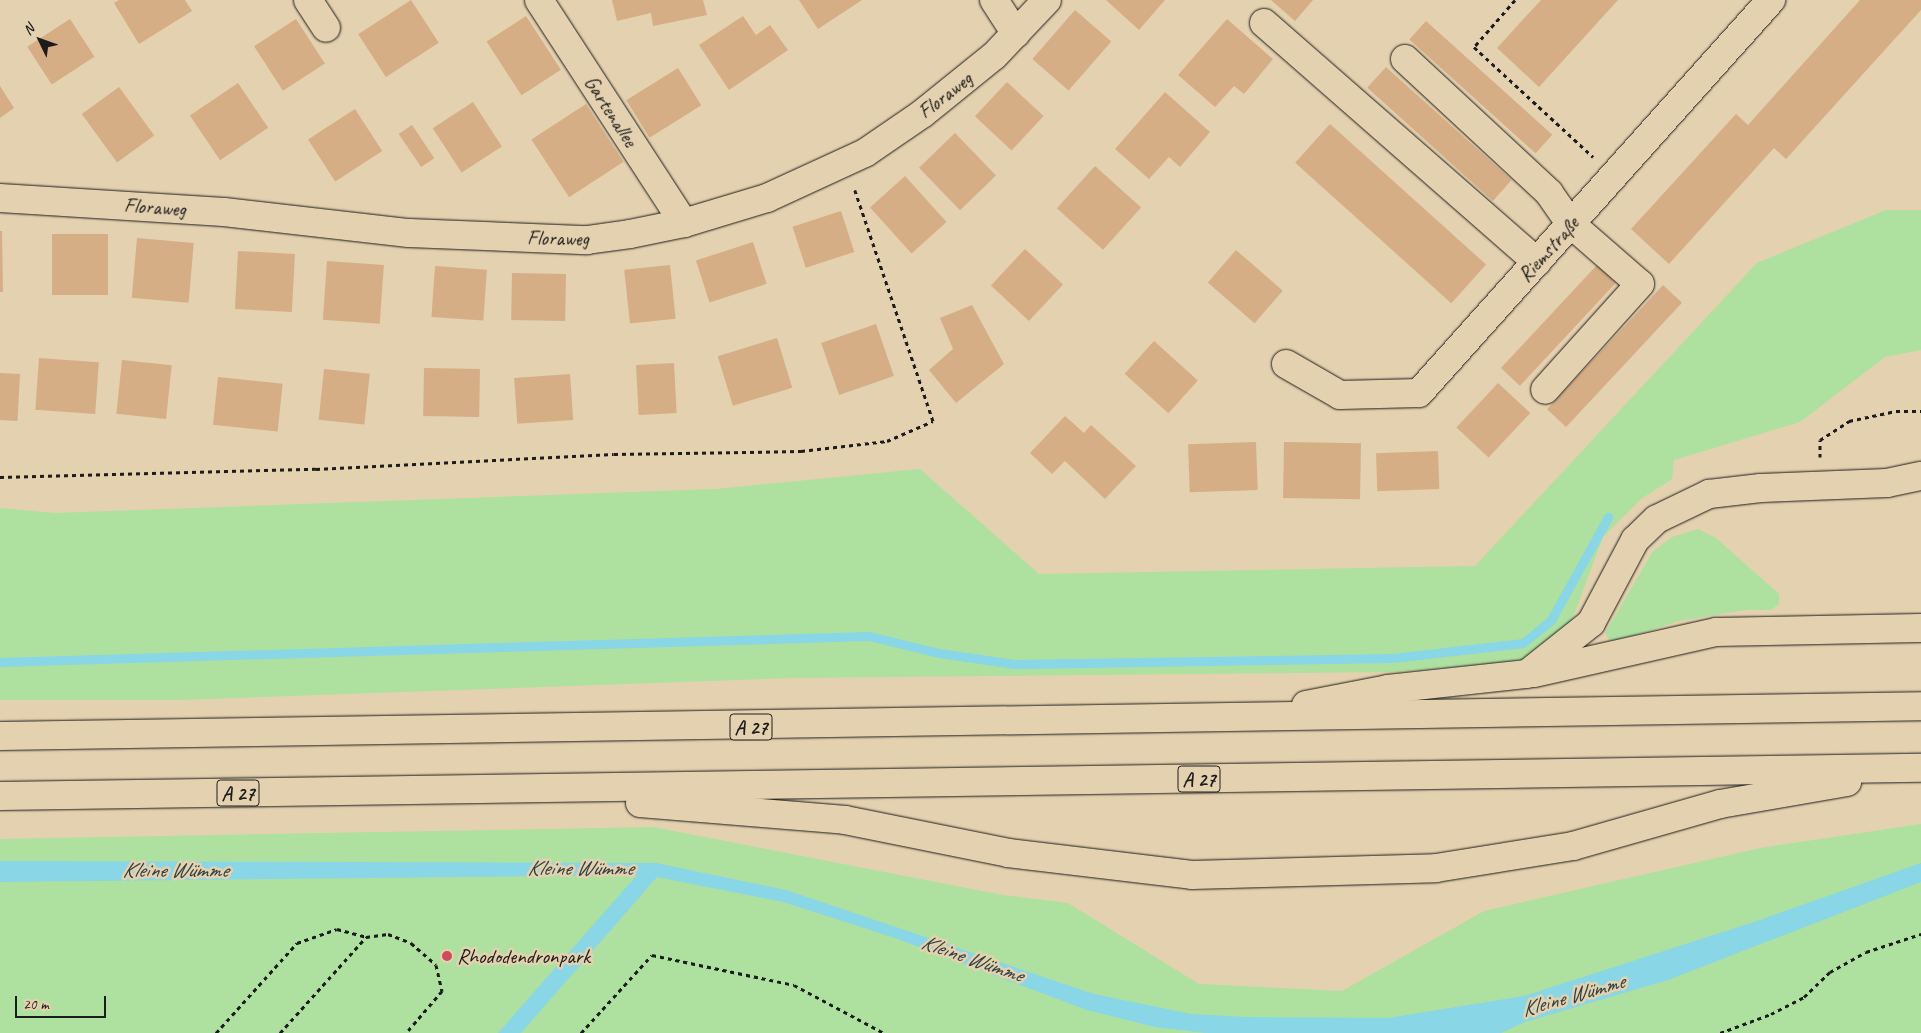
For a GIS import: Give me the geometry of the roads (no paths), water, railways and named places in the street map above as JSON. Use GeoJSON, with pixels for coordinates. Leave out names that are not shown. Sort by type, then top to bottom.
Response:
{"type":"FeatureCollection","features":[{"type":"Feature","properties":{"kind":"main road"},"geometry":{"type":"LineString","coordinates":[[308,0],[326,28]]}},
{"type":"Feature","properties":{"kind":"main road","name":"Gartenallee"},"geometry":{"type":"LineString","coordinates":[[539,0],[684,223]]}},
{"type":"Feature","properties":{"kind":"main road"},"geometry":{"type":"LineString","coordinates":[[994,0],[1016,34]]}},
{"type":"Feature","properties":{"kind":"main road","name":"Floraweg"},"geometry":{"type":"LineString","coordinates":[[0,198],[224,212],[409,233],[498,237],[587,240],[684,223],[767,198],[846,163],[922,114],[1016,34],[1047,0]]}},
{"type":"Feature","properties":{"kind":"main road","name":"Riemstraße"},"geometry":{"type":"LineString","coordinates":[[1286,364],[1340,395],[1419,393],[1771,0]]}},
{"type":"Feature","properties":{"kind":"main road"},"geometry":{"type":"LineString","coordinates":[[1264,22],[1536,262]]}},
{"type":"Feature","properties":{"kind":"main road"},"geometry":{"type":"LineString","coordinates":[[1405,59],[1549,193],[1571,224],[1640,284],[1545,390]]}},
{"type":"Feature","properties":{"kind":"main road"},"geometry":{"type":"LineString","coordinates":[[1527,674],[1592,623],[1635,540],[1657,519],[1709,494],[1887,483],[1921,476]]}},
{"type":"Feature","properties":{"kind":"main road"},"geometry":{"type":"LineString","coordinates":[[1230,719],[1388,689],[1527,674],[1716,632],[1921,628]]}},
{"type":"Feature","properties":{"kind":"main road","name":"A 27"},"geometry":{"type":"LineString","coordinates":[[0,736],[1230,719],[1921,706]]}},
{"type":"Feature","properties":{"kind":"main road"},"geometry":{"type":"LineString","coordinates":[[476,790],[845,820],[1008,853],[1192,874],[1436,868],[1573,846],[1720,804],[1921,769]]}},
{"type":"Feature","properties":{"kind":"main road","name":"A 27"},"geometry":{"type":"LineString","coordinates":[[0,796],[1921,769]]}},
{"type":"Feature","properties":{"kind":"water","name":"Kleine Wümme"},"geometry":{"type":"Polygon","coordinates":[[[0,861],[656,863],[786,890],[1094,994],[1191,1014],[1247,1017],[1388,1018],[1524,996],[1757,921],[1921,863],[1921,882],[1668,980],[1525,1022],[1501,1033],[1206,1033],[1155,1027],[1087,1010],[895,938],[783,902],[657,877],[521,1033],[498,1033],[637,875],[0,882],[0,861]]]}},
{"type":"Feature","properties":{"kind":"waterway"},"geometry":{"type":"LineString","coordinates":[[0,662],[869,636],[939,653],[1014,664],[1393,658],[1523,643],[1551,620],[1608,517]]}},
{"type":"Feature","properties":{"kind":"place","name":"Rhododendronpark"},"geometry":{"type":"Point","coordinates":[447,956]}}]}
